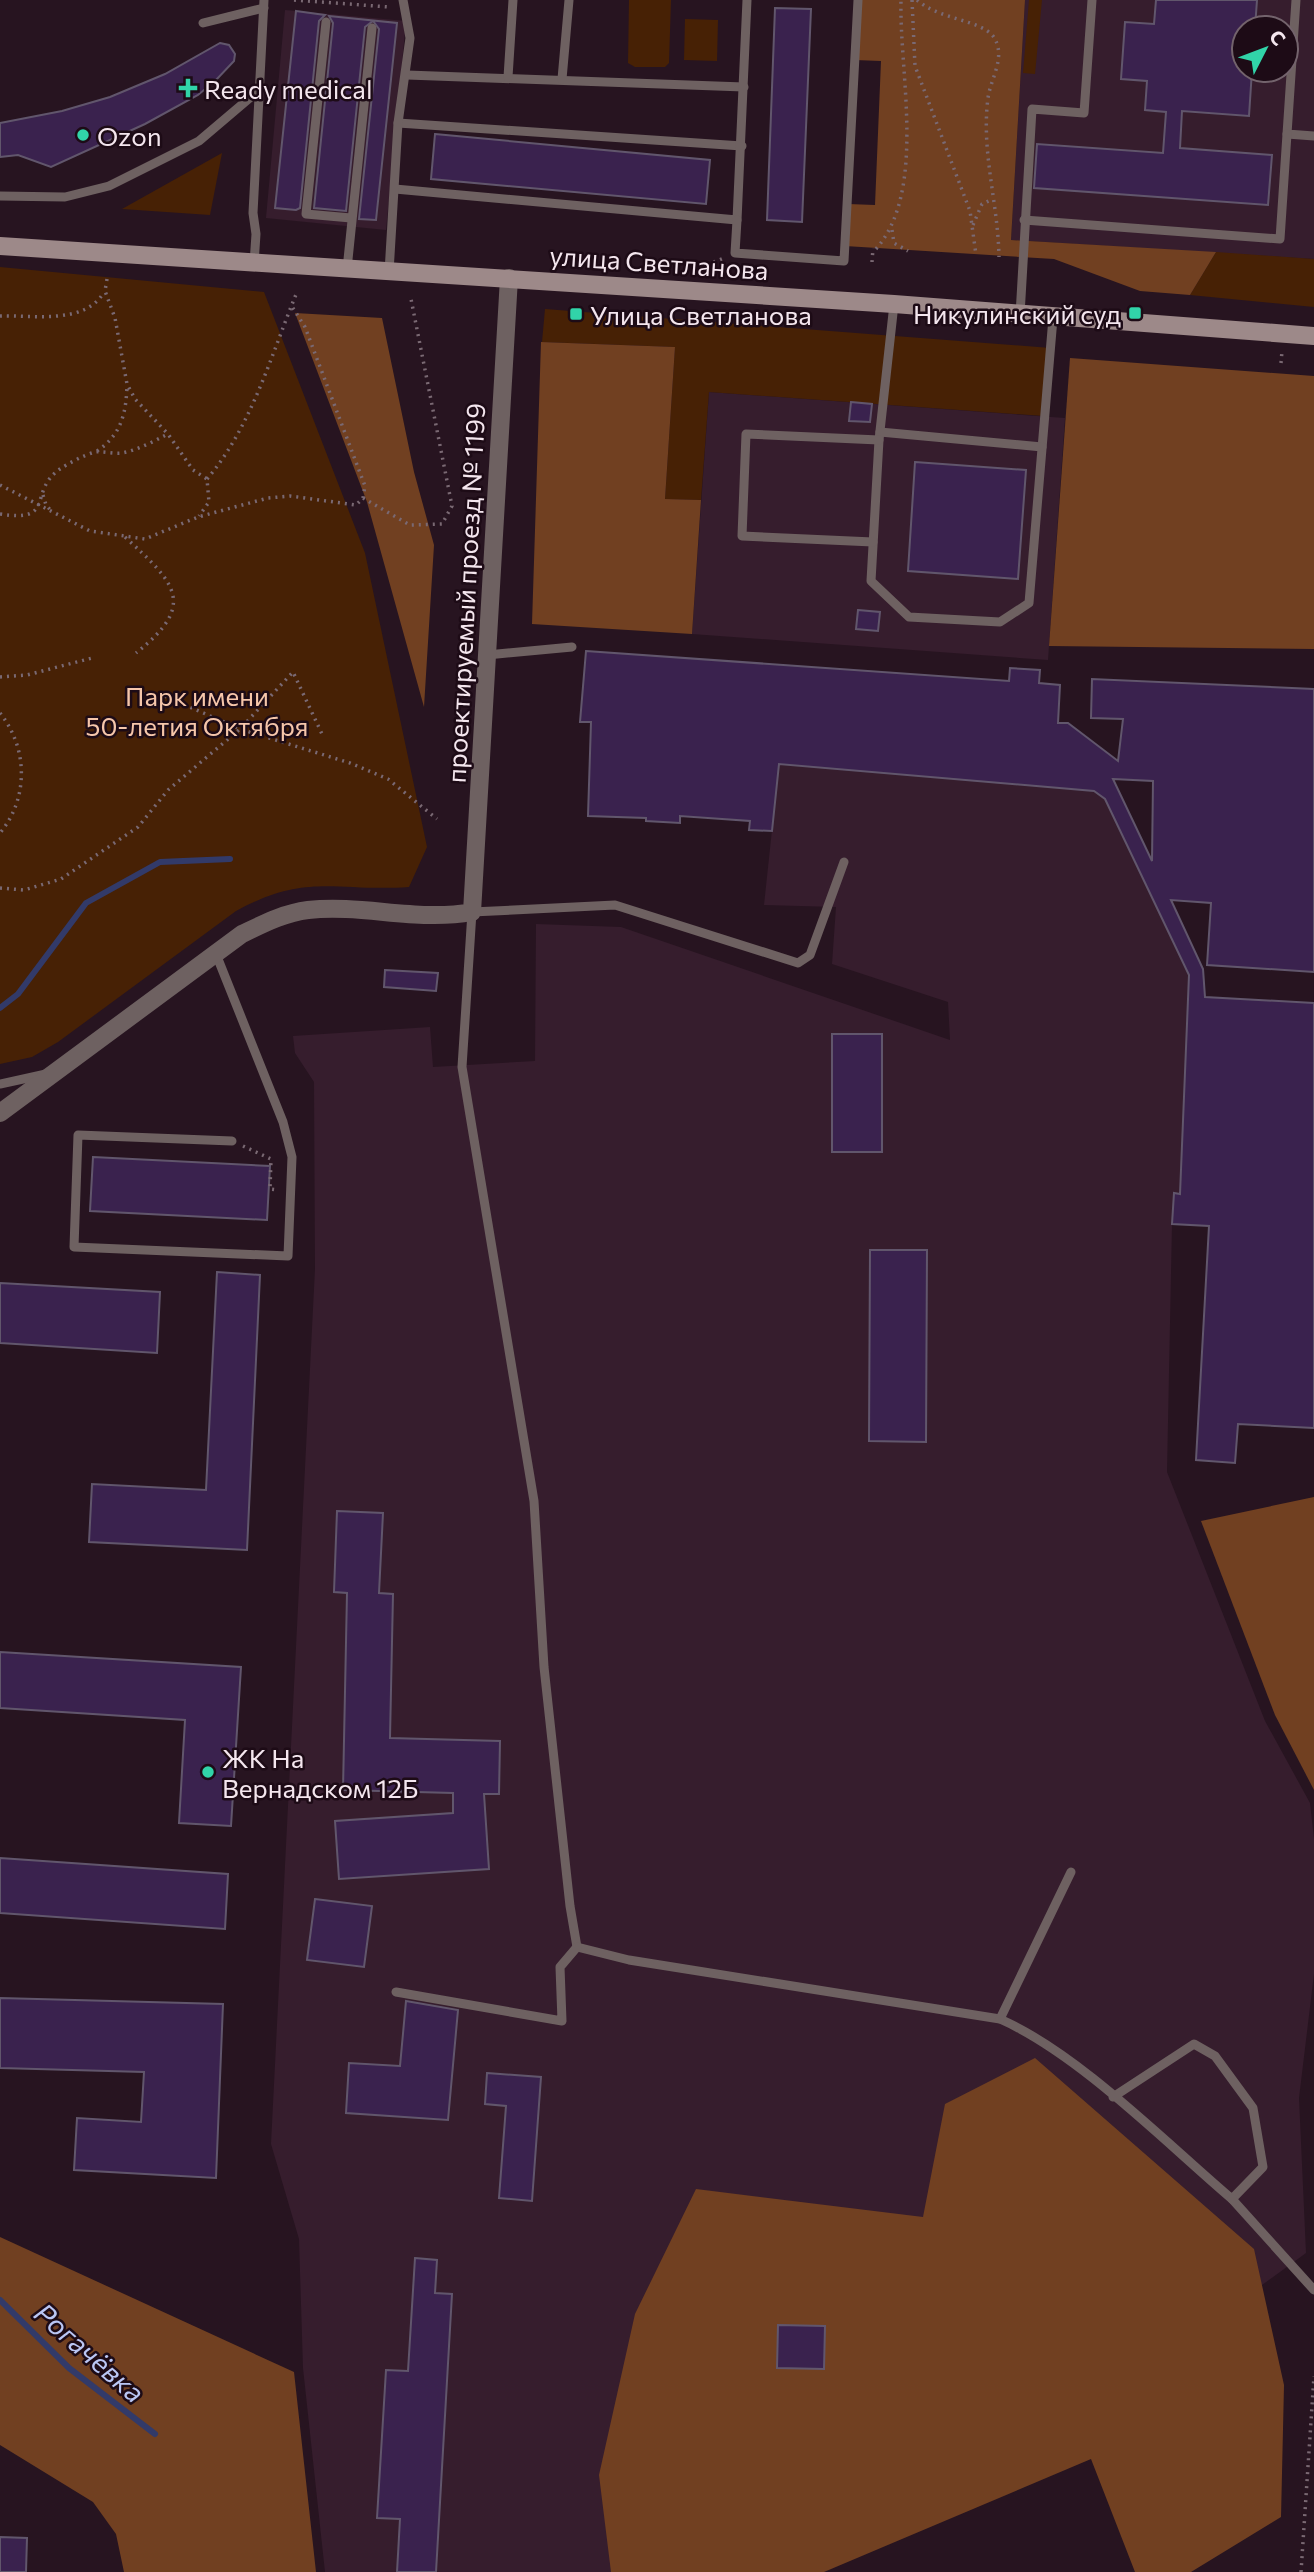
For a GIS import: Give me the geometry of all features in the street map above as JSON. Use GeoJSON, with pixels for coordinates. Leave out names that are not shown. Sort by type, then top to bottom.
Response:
{"type":"FeatureCollection","features":[{"type":"Feature","properties":{"kind":"street","name":"улица Светланова"},"geometry":{"type":"LineString","coordinates":[[0,246],[894,304],[1314,336]]}},
{"type":"Feature","properties":{"kind":"street","name":"проектируемый проезд № 1199"},"geometry":{"type":"LineString","coordinates":[[472,912],[509,278]]}},
{"type":"Feature","properties":{"kind":"street"},"geometry":{"type":"LineString","coordinates":[[0,1113],[242,934],[275,918],[307,910],[348,909],[439,916],[472,912]]}},
{"type":"Feature","properties":{"kind":"lane"},"geometry":{"type":"LineString","coordinates":[[508,77],[513,0]]}},
{"type":"Feature","properties":{"kind":"lane"},"geometry":{"type":"LineString","coordinates":[[562,79],[569,0]]}},
{"type":"Feature","properties":{"kind":"lane"},"geometry":{"type":"LineString","coordinates":[[747,0],[735,253],[844,261],[858,0]]}},
{"type":"Feature","properties":{"kind":"lane"},"geometry":{"type":"LineString","coordinates":[[1020,314],[1032,109],[1084,113],[1092,0]]}},
{"type":"Feature","properties":{"kind":"lane"},"geometry":{"type":"LineString","coordinates":[[1024,220],[1280,239],[1296,0]]}},
{"type":"Feature","properties":{"kind":"lane"},"geometry":{"type":"LineString","coordinates":[[203,23],[264,4],[253,214],[256,234],[254,264]]}},
{"type":"Feature","properties":{"kind":"lane"},"geometry":{"type":"LineString","coordinates":[[389,272],[398,123],[407,75],[410,38],[405,4]]}},
{"type":"Feature","properties":{"kind":"lane"},"geometry":{"type":"LineString","coordinates":[[326,22],[306,214],[351,218]]}},
{"type":"Feature","properties":{"kind":"lane"},"geometry":{"type":"LineString","coordinates":[[347,269],[372,28]]}},
{"type":"Feature","properties":{"kind":"lane"},"geometry":{"type":"LineString","coordinates":[[407,75],[744,87]]}},
{"type":"Feature","properties":{"kind":"lane"},"geometry":{"type":"LineString","coordinates":[[0,196],[65,197],[109,186],[199,141],[259,90]]}},
{"type":"Feature","properties":{"kind":"lane"},"geometry":{"type":"LineString","coordinates":[[398,123],[741,146]]}},
{"type":"Feature","properties":{"kind":"lane"},"geometry":{"type":"LineString","coordinates":[[1287,134],[1314,136]]}},
{"type":"Feature","properties":{"kind":"lane"},"geometry":{"type":"LineString","coordinates":[[396,189],[737,220]]}},
{"type":"Feature","properties":{"kind":"lane"},"geometry":{"type":"LineString","coordinates":[[894,304],[880,436],[871,581],[909,617],[1000,622],[1029,604],[1054,318]]}},
{"type":"Feature","properties":{"kind":"lane"},"geometry":{"type":"LineString","coordinates":[[873,542],[742,536],[746,433],[880,436],[1042,447]]}},
{"type":"Feature","properties":{"kind":"lane"},"geometry":{"type":"LineString","coordinates":[[487,655],[572,647]]}},
{"type":"Feature","properties":{"kind":"lane"},"geometry":{"type":"LineString","coordinates":[[577,1947],[570,1906],[544,1667],[534,1501],[462,1067],[472,912],[615,905],[798,962],[810,955],[844,862]]}},
{"type":"Feature","properties":{"kind":"lane"},"geometry":{"type":"LineString","coordinates":[[216,954],[283,1122],[292,1157],[288,1256],[74,1247],[78,1135],[232,1141]]}},
{"type":"Feature","properties":{"kind":"lane"},"geometry":{"type":"LineString","coordinates":[[0,1084],[58,1071]]}},
{"type":"Feature","properties":{"kind":"lane"},"geometry":{"type":"LineString","coordinates":[[1000,2019],[1071,1872]]}},
{"type":"Feature","properties":{"kind":"lane"},"geometry":{"type":"LineString","coordinates":[[396,1992],[562,2021],[560,1967],[577,1947]]}},
{"type":"Feature","properties":{"kind":"lane"},"geometry":{"type":"LineString","coordinates":[[577,1947],[629,1961],[1000,2019],[1032,2033],[1112,2096],[1232,2199],[1314,2290]]}},
{"type":"Feature","properties":{"kind":"lane"},"geometry":{"type":"LineString","coordinates":[[1112,2096],[1194,2044],[1215,2056],[1253,2108],[1263,2167],[1232,2199]]}},
{"type":"Feature","properties":{"kind":"path"},"geometry":{"type":"LineString","coordinates":[[294,0],[405,4]]}},
{"type":"Feature","properties":{"kind":"path"},"geometry":{"type":"LineString","coordinates":[[872,262],[875,248],[892,228],[903,195],[905,157],[901,0]]}},
{"type":"Feature","properties":{"kind":"path"},"geometry":{"type":"LineString","coordinates":[[912,0],[915,66],[973,225],[976,255]]}},
{"type":"Feature","properties":{"kind":"path"},"geometry":{"type":"LineString","coordinates":[[918,0],[940,14],[984,28],[996,41],[999,60],[988,96],[985,148],[998,224],[999,257]]}},
{"type":"Feature","properties":{"kind":"path"},"geometry":{"type":"LineString","coordinates":[[973,225],[982,204],[993,199]]}},
{"type":"Feature","properties":{"kind":"path"},"geometry":{"type":"LineString","coordinates":[[892,228],[894,243],[908,251]]}},
{"type":"Feature","properties":{"kind":"path"},"geometry":{"type":"LineString","coordinates":[[694,270],[735,253]]}},
{"type":"Feature","properties":{"kind":"path"},"geometry":{"type":"LineString","coordinates":[[0,316],[68,315],[97,304],[105,291],[107,279]]}},
{"type":"Feature","properties":{"kind":"path"},"geometry":{"type":"LineString","coordinates":[[0,514],[27,517],[38,506],[52,475],[113,441],[127,412],[127,384],[115,318],[105,291]]}},
{"type":"Feature","properties":{"kind":"path"},"geometry":{"type":"LineString","coordinates":[[198,517],[209,502],[207,479],[227,455],[246,418],[297,292]]}},
{"type":"Feature","properties":{"kind":"path"},"geometry":{"type":"LineString","coordinates":[[363,498],[410,525],[442,524],[452,506],[411,299]]}},
{"type":"Feature","properties":{"kind":"path"},"geometry":{"type":"LineString","coordinates":[[0,485],[90,531],[145,539],[198,517],[268,498],[290,496],[356,505],[363,498],[365,486],[305,327],[291,305]]}},
{"type":"Feature","properties":{"kind":"path"},"geometry":{"type":"LineString","coordinates":[[127,384],[135,399],[168,434],[193,470],[207,479]]}},
{"type":"Feature","properties":{"kind":"path"},"geometry":{"type":"LineString","coordinates":[[95,452],[121,453],[168,434]]}},
{"type":"Feature","properties":{"kind":"path"},"geometry":{"type":"LineString","coordinates":[[43,492],[46,505],[56,515]]}},
{"type":"Feature","properties":{"kind":"path"},"geometry":{"type":"LineString","coordinates":[[124,536],[171,587],[175,601],[166,627],[135,653]]}},
{"type":"Feature","properties":{"kind":"path"},"geometry":{"type":"LineString","coordinates":[[0,677],[27,675],[92,658]]}},
{"type":"Feature","properties":{"kind":"path"},"geometry":{"type":"LineString","coordinates":[[0,888],[24,890],[61,878],[138,827],[168,790],[240,729],[293,672],[322,734]]}},
{"type":"Feature","properties":{"kind":"path"},"geometry":{"type":"LineString","coordinates":[[144,694],[162,695],[240,729],[350,763],[388,779],[437,819]]}},
{"type":"Feature","properties":{"kind":"path"},"geometry":{"type":"LineString","coordinates":[[0,713],[13,728],[24,771],[8,823],[0,833]]}},
{"type":"Feature","properties":{"kind":"path"},"geometry":{"type":"LineString","coordinates":[[232,1141],[271,1159],[270,1189],[273,1189]]}},
{"type":"Feature","properties":{"kind":"path"},"geometry":{"type":"LineString","coordinates":[[1301,2572],[1314,2376]]}},
{"type":"Feature","properties":{"kind":"path"},"geometry":{"type":"LineString","coordinates":[[1306,2491],[1314,2491]]}},
{"type":"Feature","properties":{"kind":"shaded area"},"geometry":{"type":"Polygon","coordinates":[[[858,0],[1025,0],[1011,240],[1216,252],[1190,295],[1140,291],[1054,259],[845,246],[848,204],[875,205],[881,61],[855,60],[858,0]]]}},
{"type":"Feature","properties":{"kind":"shaded area"},"geometry":{"type":"Polygon","coordinates":[[[1025,0],[1314,0],[1314,259],[1011,240],[1025,0]]]}},
{"type":"Feature","properties":{"kind":"shaded area"},"geometry":{"type":"Polygon","coordinates":[[[285,10],[406,21],[386,230],[266,218],[285,10]]]}},
{"type":"Feature","properties":{"kind":"shaded area"},"geometry":{"type":"Polygon","coordinates":[[[295,313],[382,318],[414,472],[434,545],[424,707],[367,502],[295,313]]]}},
{"type":"Feature","properties":{"kind":"shaded area"},"geometry":{"type":"Polygon","coordinates":[[[541,342],[675,347],[665,499],[701,500],[692,634],[532,624],[541,342]]]}},
{"type":"Feature","properties":{"kind":"shaded area"},"geometry":{"type":"Polygon","coordinates":[[[1070,358],[1314,376],[1314,649],[1049,646],[1070,358]]]}},
{"type":"Feature","properties":{"kind":"shaded area"},"geometry":{"type":"Polygon","coordinates":[[[709,392],[1065,418],[1048,660],[692,634],[709,392]]]}},
{"type":"Feature","properties":{"kind":"shaded area"},"geometry":{"type":"Polygon","coordinates":[[[779,764],[1094,791],[1105,799],[1189,975],[1180,1193],[1174,1194],[1172,1224],[1167,1472],[1265,1721],[1310,1803],[1314,1839],[1314,1974],[1299,2098],[1306,2253],[1211,2322],[720,2572],[325,2572],[303,2368],[299,2239],[271,2144],[315,1269],[314,1082],[295,1053],[293,1036],[430,1027],[433,1067],[535,1061],[536,924],[621,927],[950,1040],[948,1002],[832,964],[836,907],[764,905],[779,764]]]}},
{"type":"Feature","properties":{"kind":"shaded area"},"geometry":{"type":"Polygon","coordinates":[[[1314,1497],[1314,1790],[1275,1715],[1201,1521],[1314,1497]]]}},
{"type":"Feature","properties":{"kind":"shaded area"},"geometry":{"type":"Polygon","coordinates":[[[1035,2058],[1254,2249],[1284,2385],[1281,2517],[1191,2572],[1135,2572],[1091,2459],[824,2572],[611,2572],[599,2475],[635,2314],[696,2189],[923,2217],[945,2104],[1035,2058]]]}},
{"type":"Feature","properties":{"kind":"shaded area"},"geometry":{"type":"Polygon","coordinates":[[[0,2237],[294,2372],[316,2572],[124,2572],[116,2534],[93,2502],[0,2445],[0,2237]]]}},
{"type":"Feature","properties":{"kind":"green space"},"geometry":{"type":"Polygon","coordinates":[[[629,0],[671,0],[669,63],[665,67],[635,67],[628,63],[629,0]]]}},
{"type":"Feature","properties":{"kind":"green space"},"geometry":{"type":"Polygon","coordinates":[[[1029,0],[1042,0],[1035,74],[1023,73],[1029,0]]]}},
{"type":"Feature","properties":{"kind":"green space"},"geometry":{"type":"Polygon","coordinates":[[[685,19],[718,20],[717,61],[684,60],[685,19]]]}},
{"type":"Feature","properties":{"kind":"green space"},"geometry":{"type":"Polygon","coordinates":[[[222,153],[210,215],[122,209],[222,153]]]}},
{"type":"Feature","properties":{"kind":"green space"},"geometry":{"type":"Polygon","coordinates":[[[1216,252],[1314,259],[1314,307],[1190,295],[1216,252]]]}},
{"type":"Feature","properties":{"kind":"green space","name":"Парк имени 50-летия Октября"},"geometry":{"type":"Polygon","coordinates":[[[0,267],[264,292],[365,553],[427,847],[409,887],[303,888],[261,899],[236,911],[58,1042],[32,1057],[0,1064],[0,267]]]}},
{"type":"Feature","properties":{"kind":"green space"},"geometry":{"type":"Polygon","coordinates":[[[545,309],[1051,348],[1044,416],[709,392],[701,500],[665,499],[675,347],[542,342],[545,309]]]}},
{"type":"Feature","properties":{"kind":"building"},"geometry":{"type":"Polygon","coordinates":[[[1156,0],[1257,0],[1256,14],[1230,14],[1230,84],[1251,84],[1249,116],[1182,111],[1180,148],[1272,155],[1268,205],[1034,188],[1037,144],[1163,153],[1166,112],[1145,110],[1147,81],[1121,79],[1125,22],[1154,24],[1156,0]]]}},
{"type":"Feature","properties":{"kind":"building"},"geometry":{"type":"Polygon","coordinates":[[[775,8],[811,9],[802,222],[767,220],[775,8]]]}},
{"type":"Feature","properties":{"kind":"building"},"geometry":{"type":"Polygon","coordinates":[[[296,11],[325,15],[319,21],[300,208],[296,210],[275,208],[296,11]]]}},
{"type":"Feature","properties":{"kind":"building"},"geometry":{"type":"Polygon","coordinates":[[[329,16],[397,23],[376,220],[359,219],[379,29],[373,21],[365,27],[346,211],[314,208],[333,23],[329,16]]]}},
{"type":"Feature","properties":{"kind":"building"},"geometry":{"type":"Polygon","coordinates":[[[220,43],[229,45],[235,54],[234,61],[198,95],[145,124],[51,167],[18,155],[0,157],[0,123],[62,111],[110,97],[165,74],[220,43]]]}},
{"type":"Feature","properties":{"kind":"building"},"geometry":{"type":"Polygon","coordinates":[[[435,134],[710,160],[706,204],[431,179],[435,134]]]}},
{"type":"Feature","properties":{"kind":"building"},"geometry":{"type":"Polygon","coordinates":[[[851,402],[872,404],[870,422],[849,421],[851,402]]]}},
{"type":"Feature","properties":{"kind":"building"},"geometry":{"type":"Polygon","coordinates":[[[915,462],[1026,470],[1018,579],[908,571],[915,462]]]}},
{"type":"Feature","properties":{"kind":"building"},"geometry":{"type":"Polygon","coordinates":[[[858,610],[880,612],[878,631],[856,629],[858,610]]]}},
{"type":"Feature","properties":{"kind":"building"},"geometry":{"type":"Polygon","coordinates":[[[586,651],[1009,681],[1010,668],[1040,670],[1039,683],[1060,685],[1058,723],[1068,723],[1118,761],[1123,719],[1091,718],[1092,679],[1314,689],[1314,972],[1207,965],[1211,903],[1171,900],[1203,969],[1205,997],[1314,1003],[1314,1428],[1238,1424],[1235,1463],[1196,1460],[1209,1226],[1172,1224],[1174,1193],[1180,1194],[1189,975],[1105,799],[1094,791],[779,764],[772,831],[749,830],[750,821],[680,816],[680,823],[646,821],[646,818],[588,816],[591,722],[580,722],[586,651]],[[1113,779],[1152,861],[1153,781],[1113,779]]]}},
{"type":"Feature","properties":{"kind":"building"},"geometry":{"type":"Polygon","coordinates":[[[385,970],[438,973],[436,991],[384,987],[385,970]]]}},
{"type":"Feature","properties":{"kind":"building"},"geometry":{"type":"Polygon","coordinates":[[[832,1034],[882,1034],[882,1152],[832,1152],[832,1034]]]}},
{"type":"Feature","properties":{"kind":"building"},"geometry":{"type":"Polygon","coordinates":[[[93,1157],[270,1166],[267,1220],[90,1211],[93,1157]]]}},
{"type":"Feature","properties":{"kind":"building"},"geometry":{"type":"Polygon","coordinates":[[[870,1250],[927,1250],[926,1442],[869,1441],[870,1250]]]}},
{"type":"Feature","properties":{"kind":"building"},"geometry":{"type":"Polygon","coordinates":[[[217,1272],[260,1275],[247,1550],[89,1542],[92,1484],[206,1490],[217,1272]]]}},
{"type":"Feature","properties":{"kind":"building"},"geometry":{"type":"Polygon","coordinates":[[[0,1283],[160,1292],[157,1353],[0,1343],[0,1283]]]}},
{"type":"Feature","properties":{"kind":"building"},"geometry":{"type":"Polygon","coordinates":[[[337,1511],[383,1513],[379,1593],[393,1594],[390,1738],[500,1741],[499,1794],[484,1794],[489,1869],[339,1879],[335,1821],[453,1813],[453,1793],[343,1790],[347,1593],[334,1592],[337,1511]]]}},
{"type":"Feature","properties":{"kind":"building","name":"ЖК На Вернадском 12Б"},"geometry":{"type":"Polygon","coordinates":[[[0,1652],[241,1667],[231,1826],[179,1823],[185,1720],[0,1708],[0,1652]]]}},
{"type":"Feature","properties":{"kind":"building","name":"ЖК На Вернадском 12Б"},"geometry":{"type":"Polygon","coordinates":[[[0,1858],[228,1874],[225,1929],[0,1913],[0,1858]]]}},
{"type":"Feature","properties":{"kind":"building"},"geometry":{"type":"Polygon","coordinates":[[[315,1899],[372,1906],[364,1967],[307,1960],[315,1899]]]}},
{"type":"Feature","properties":{"kind":"building"},"geometry":{"type":"Polygon","coordinates":[[[0,1998],[223,2004],[216,2178],[74,2170],[77,2118],[141,2122],[144,2072],[0,2068],[0,1998]]]}},
{"type":"Feature","properties":{"kind":"building"},"geometry":{"type":"Polygon","coordinates":[[[406,2001],[458,2010],[448,2120],[346,2113],[349,2063],[400,2066],[406,2001]]]}},
{"type":"Feature","properties":{"kind":"building"},"geometry":{"type":"Polygon","coordinates":[[[487,2073],[541,2077],[532,2201],[499,2198],[506,2106],[485,2104],[487,2073]]]}},
{"type":"Feature","properties":{"kind":"building"},"geometry":{"type":"Polygon","coordinates":[[[415,2258],[437,2260],[435,2293],[452,2294],[436,2572],[397,2572],[400,2519],[377,2518],[386,2370],[408,2371],[415,2258]]]}},
{"type":"Feature","properties":{"kind":"building"},"geometry":{"type":"Polygon","coordinates":[[[778,2325],[825,2326],[824,2369],[777,2368],[778,2325]]]}},
{"type":"Feature","properties":{"kind":"building"},"geometry":{"type":"Polygon","coordinates":[[[0,2537],[27,2538],[26,2572],[0,2572],[0,2537]]]}},
{"type":"Feature","properties":{"kind":"waterway"},"geometry":{"type":"LineString","coordinates":[[0,1008],[18,994],[86,903],[160,862],[230,859]]}},
{"type":"Feature","properties":{"kind":"waterway","name":"Рогачёвка"},"geometry":{"type":"LineString","coordinates":[[0,2300],[69,2368],[155,2434]]}},
{"type":"Feature","properties":{"kind":"place","name":"Ready medical"},"geometry":{"type":"Point","coordinates":[188,88]}},
{"type":"Feature","properties":{"kind":"place","name":"Ozon"},"geometry":{"type":"Point","coordinates":[83,135]}},
{"type":"Feature","properties":{"kind":"place","name":"Никулинский суд"},"geometry":{"type":"Point","coordinates":[1135,313]}},
{"type":"Feature","properties":{"kind":"place","name":"Улица Светланова"},"geometry":{"type":"Point","coordinates":[576,314]}},
{"type":"Feature","properties":{"kind":"place","name":"ЖК На Вернадском 12Б"},"geometry":{"type":"Point","coordinates":[208,1772]}}]}
